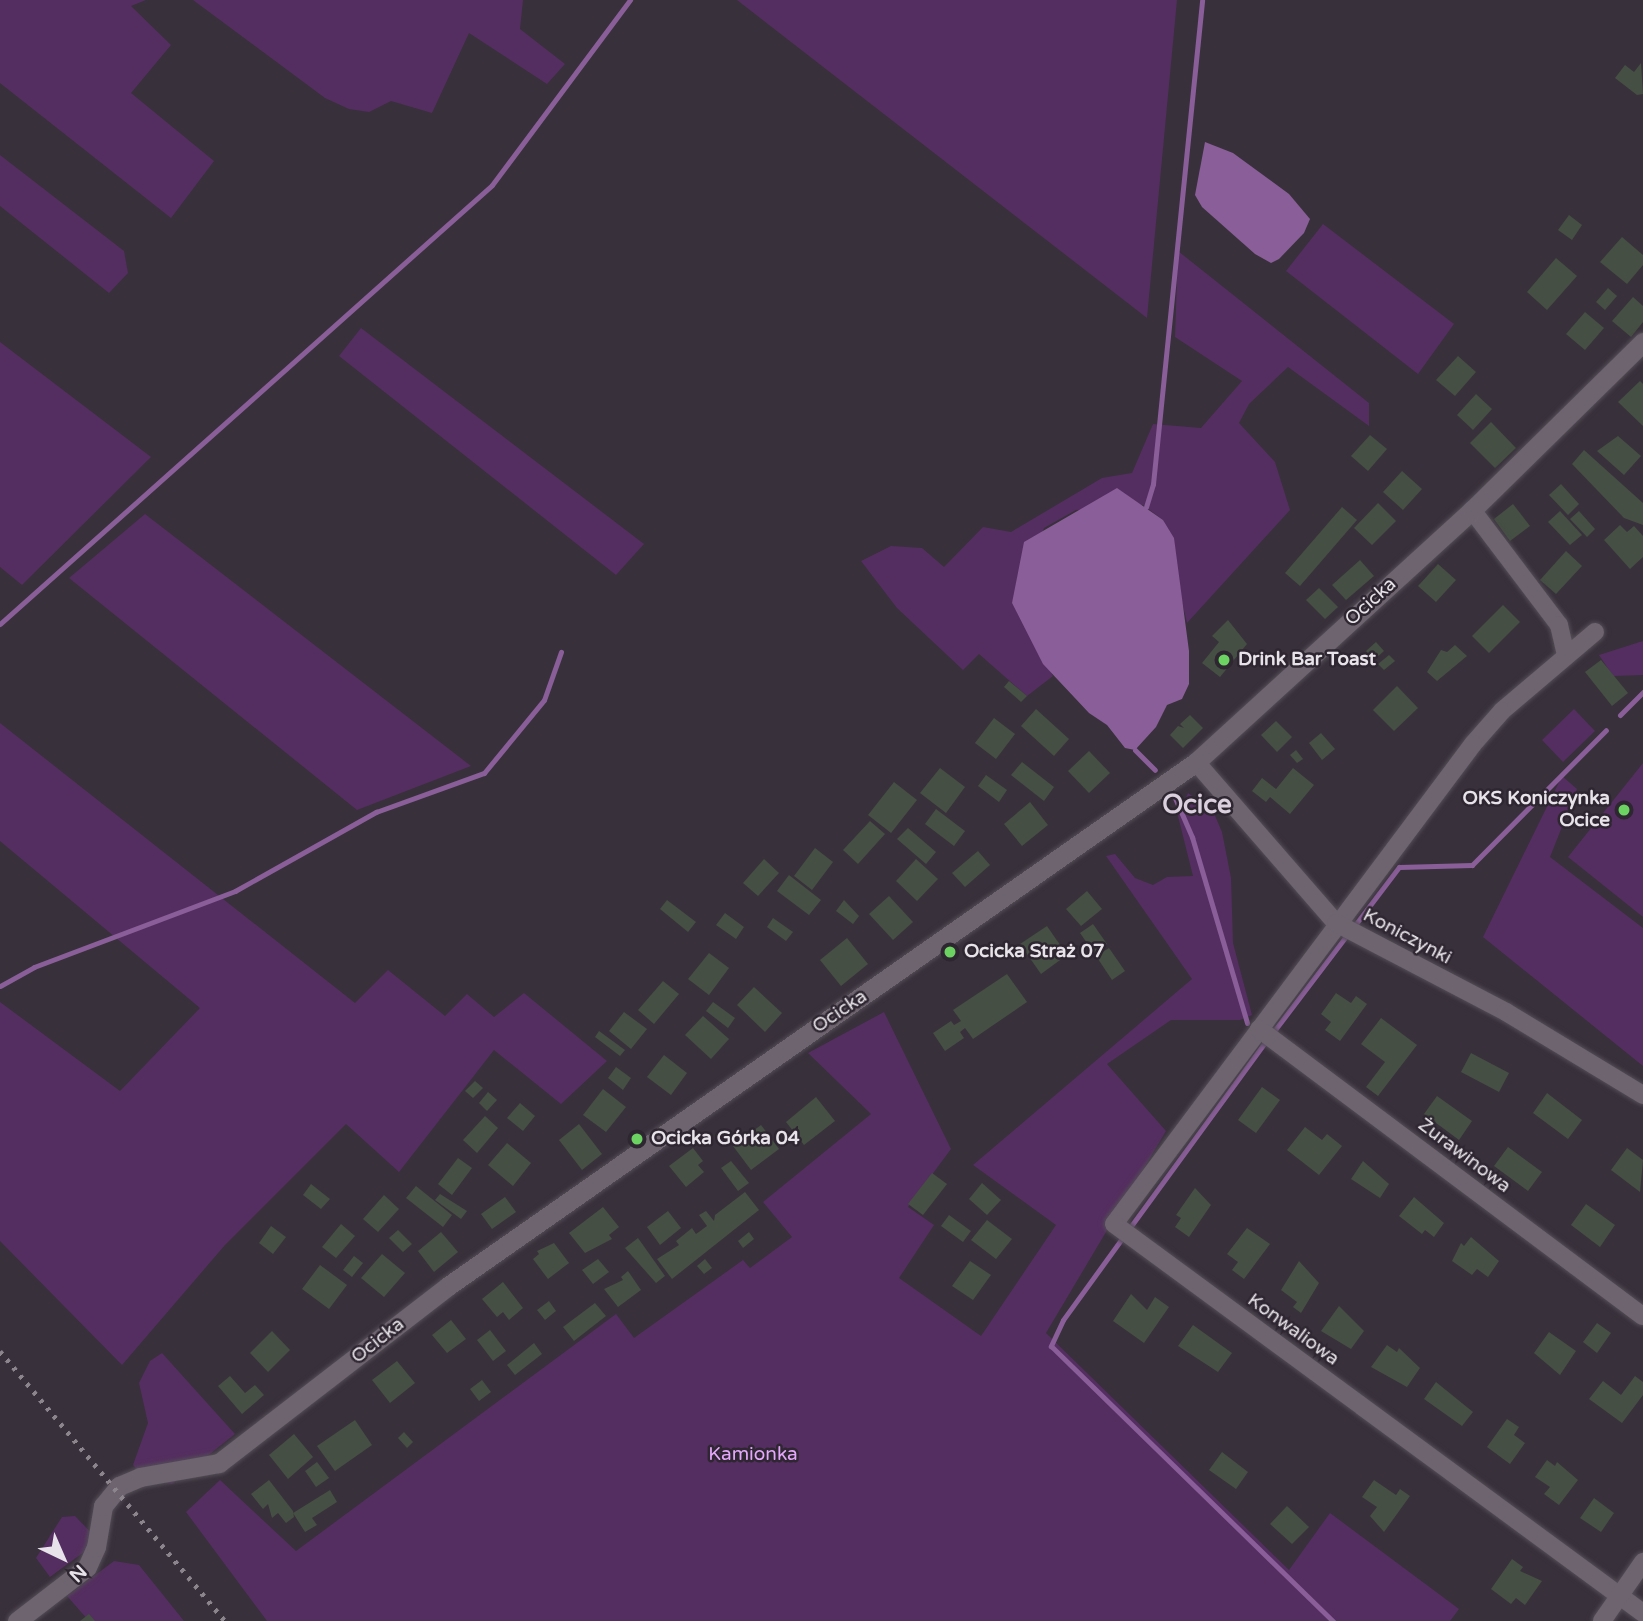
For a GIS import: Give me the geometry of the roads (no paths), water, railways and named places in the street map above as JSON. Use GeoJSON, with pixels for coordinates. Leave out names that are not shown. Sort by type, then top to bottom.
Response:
{"type":"FeatureCollection","features":[{"type":"Feature","properties":{"kind":"street","name":"Ocicka"},"geometry":{"type":"LineString","coordinates":[[17,1621],[87,1567],[96,1547],[103,1506],[120,1486],[140,1477],[219,1463],[458,1279],[1196,762],[1472,510],[1643,342]]}},
{"type":"Feature","properties":{"kind":"street"},"geometry":{"type":"LineString","coordinates":[[1472,510],[1559,625],[1566,655]]}},
{"type":"Feature","properties":{"kind":"street"},"geometry":{"type":"LineString","coordinates":[[1259,1029],[1473,744],[1566,655],[1595,632]]}},
{"type":"Feature","properties":{"kind":"street","name":"Koniczynki"},"geometry":{"type":"LineString","coordinates":[[1196,762],[1336,923],[1506,1012],[1643,1095]]}},
{"type":"Feature","properties":{"kind":"street","name":"Żurawinowa"},"geometry":{"type":"LineString","coordinates":[[1259,1029],[1643,1316]]}},
{"type":"Feature","properties":{"kind":"street","name":"Konwaliowa"},"geometry":{"type":"LineString","coordinates":[[1259,1029],[1114,1224],[1643,1613]]}},
{"type":"Feature","properties":{"kind":"street"},"geometry":{"type":"LineString","coordinates":[[1602,1621],[1643,1562]]}},
{"type":"Feature","properties":{"kind":"waterway"},"geometry":{"type":"LineString","coordinates":[[0,624],[492,185],[630,0]]}},
{"type":"Feature","properties":{"kind":"waterway"},"geometry":{"type":"LineString","coordinates":[[1146,507],[1153,484],[1202,0]]}},
{"type":"Feature","properties":{"kind":"waterway"},"geometry":{"type":"LineString","coordinates":[[0,986],[34,967],[235,891],[376,812],[484,773],[544,700],[561,652]]}},
{"type":"Feature","properties":{"kind":"waterway"},"geometry":{"type":"LineString","coordinates":[[1620,715],[1643,692]]}},
{"type":"Feature","properties":{"kind":"waterway"},"geometry":{"type":"LineString","coordinates":[[1355,925],[1399,867],[1472,865],[1606,730]]}},
{"type":"Feature","properties":{"kind":"waterway"},"geometry":{"type":"LineString","coordinates":[[1135,750],[1155,770]]}},
{"type":"Feature","properties":{"kind":"waterway"},"geometry":{"type":"LineString","coordinates":[[1175,798],[1192,837],[1247,1023]]}},
{"type":"Feature","properties":{"kind":"waterway"},"geometry":{"type":"LineString","coordinates":[[1274,1031],[1346,936]]}},
{"type":"Feature","properties":{"kind":"waterway"},"geometry":{"type":"LineString","coordinates":[[1131,1226],[1265,1042]]}},
{"type":"Feature","properties":{"kind":"waterway"},"geometry":{"type":"LineString","coordinates":[[1123,1237],[1063,1320],[1051,1346],[1333,1621]]}},
{"type":"Feature","properties":{"kind":"railway"},"geometry":{"type":"LineString","coordinates":[[0,1351],[225,1621]]}},
{"type":"Feature","properties":{"kind":"place","name":"Drink Bar Toast"},"geometry":{"type":"Point","coordinates":[1224,660]}},
{"type":"Feature","properties":{"kind":"place","name":"OKS Koniczynka Ocice"},"geometry":{"type":"Point","coordinates":[1624,810]}},
{"type":"Feature","properties":{"kind":"place","name":"Ocicka Straż 07"},"geometry":{"type":"Point","coordinates":[950,952]}},
{"type":"Feature","properties":{"kind":"place","name":"Ocicka Górka 04"},"geometry":{"type":"Point","coordinates":[637,1139]}},
{"type":"Feature","properties":{"kind":"district","name":"Ocice"},"geometry":{"type":"Point","coordinates":[1197,805]}},
{"type":"Feature","properties":{"kind":"park label","name":"Kamionka"},"geometry":{"type":"Point","coordinates":[753,1455]}}]}
